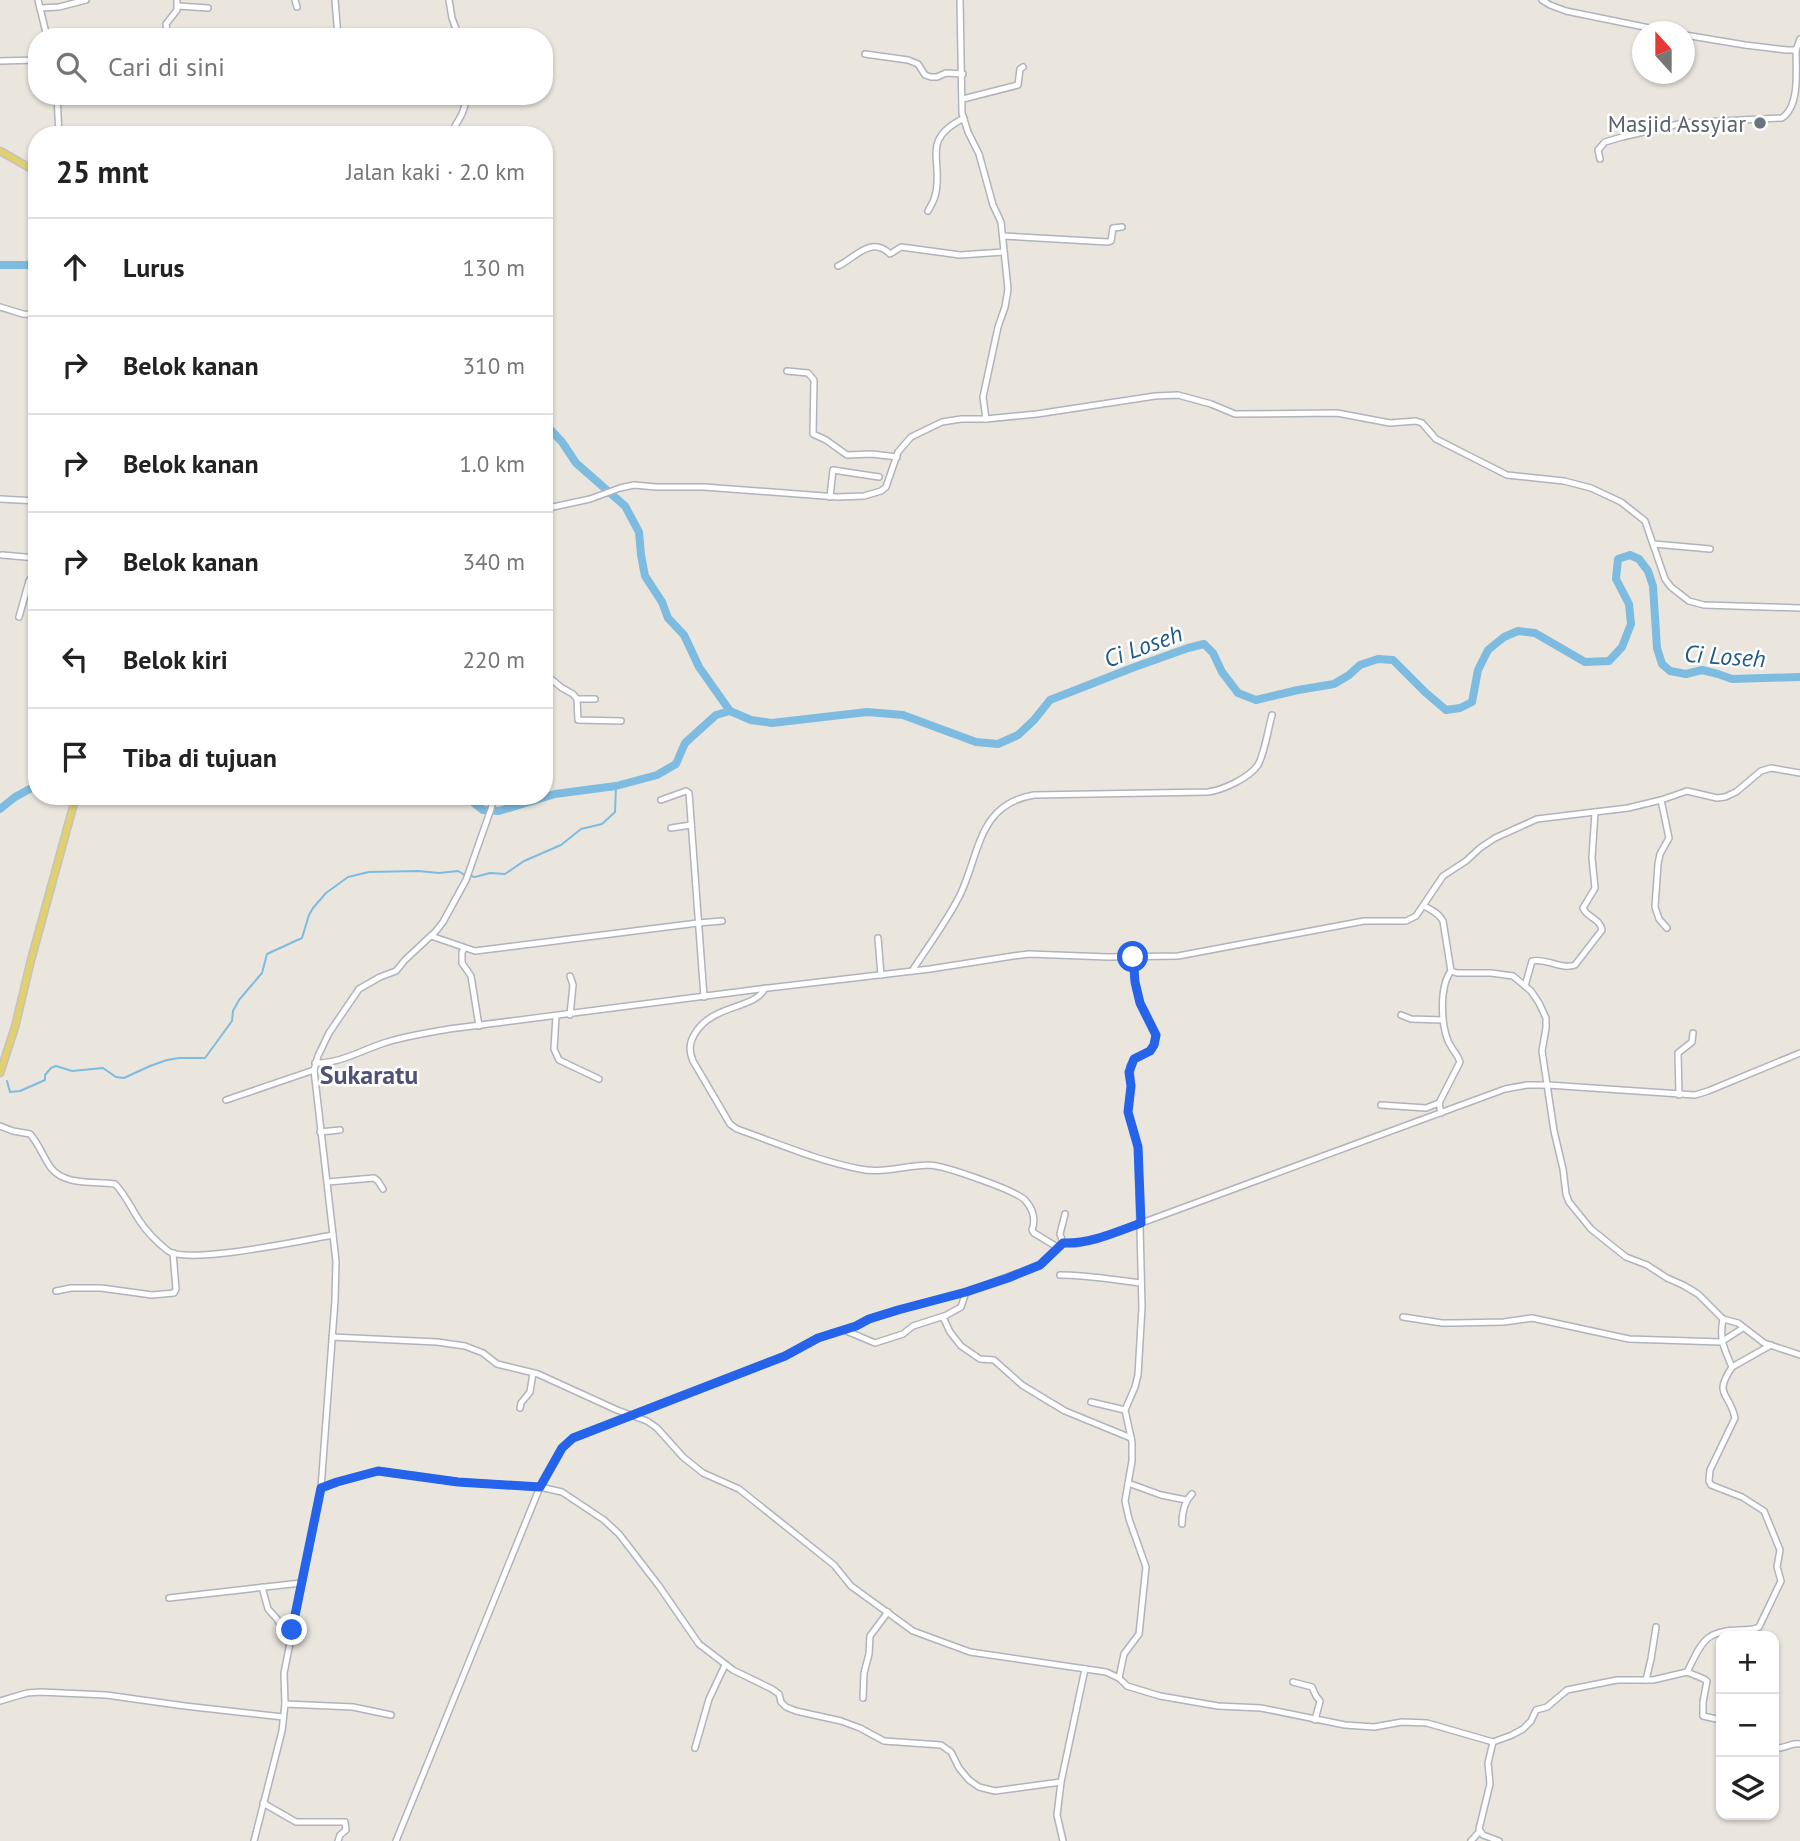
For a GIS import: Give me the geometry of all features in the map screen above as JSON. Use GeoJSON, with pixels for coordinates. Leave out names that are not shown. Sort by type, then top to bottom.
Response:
{"type":"FeatureCollection","features":[{"type":"Feature","properties":{"kind":"main road"},"geometry":{"type":"LineString","coordinates":[[0,151],[28,167]]}},
{"type":"Feature","properties":{"kind":"main road"},"geometry":{"type":"LineString","coordinates":[[0,1073],[15,1027],[73,805]]}},
{"type":"Feature","properties":{"kind":"street"},"geometry":{"type":"LineString","coordinates":[[38,0],[45,28]]}},
{"type":"Feature","properties":{"kind":"street"},"geometry":{"type":"LineString","coordinates":[[40,8],[59,7],[86,0]]}},
{"type":"Feature","properties":{"kind":"street"},"geometry":{"type":"LineString","coordinates":[[335,0],[336,28]]}},
{"type":"Feature","properties":{"kind":"street"},"geometry":{"type":"LineString","coordinates":[[449,0],[456,28]]}},
{"type":"Feature","properties":{"kind":"street"},"geometry":{"type":"LineString","coordinates":[[960,0],[964,118],[1001,222],[1008,289],[983,397],[986,419]]}},
{"type":"Feature","properties":{"kind":"street"},"geometry":{"type":"LineString","coordinates":[[1542,0],[1566,11],[1632,24]]}},
{"type":"Feature","properties":{"kind":"street"},"geometry":{"type":"LineString","coordinates":[[167,28],[166,24],[177,3],[208,8]]}},
{"type":"Feature","properties":{"kind":"street"},"geometry":{"type":"LineString","coordinates":[[1695,36],[1745,46],[1796,50]]}},
{"type":"Feature","properties":{"kind":"street"},"geometry":{"type":"LineString","coordinates":[[1600,159],[1598,149],[1605,142],[1683,123],[1782,118],[1791,111],[1798,99],[1796,50],[1800,39]]}},
{"type":"Feature","properties":{"kind":"street"},"geometry":{"type":"LineString","coordinates":[[865,54],[908,60],[918,64],[925,75],[931,77],[946,73],[962,74]]}},
{"type":"Feature","properties":{"kind":"street"},"geometry":{"type":"LineString","coordinates":[[0,61],[28,60]]}},
{"type":"Feature","properties":{"kind":"street"},"geometry":{"type":"LineString","coordinates":[[963,99],[1018,85],[1020,69],[1023,68]]}},
{"type":"Feature","properties":{"kind":"street"},"geometry":{"type":"LineString","coordinates":[[57,105],[59,126]]}},
{"type":"Feature","properties":{"kind":"street"},"geometry":{"type":"LineString","coordinates":[[455,126],[466,105]]}},
{"type":"Feature","properties":{"kind":"street"},"geometry":{"type":"LineString","coordinates":[[928,211],[935,197],[936,148],[939,138],[953,123],[964,118]]}},
{"type":"Feature","properties":{"kind":"street"},"geometry":{"type":"LineString","coordinates":[[1003,236],[1108,242],[1111,240],[1113,228],[1122,227]]}},
{"type":"Feature","properties":{"kind":"street"},"geometry":{"type":"LineString","coordinates":[[838,266],[861,251],[874,247],[884,248],[890,254],[901,247],[963,255],[1004,252]]}},
{"type":"Feature","properties":{"kind":"street"},"geometry":{"type":"LineString","coordinates":[[0,307],[28,315]]}},
{"type":"Feature","properties":{"kind":"street"},"geometry":{"type":"LineString","coordinates":[[787,372],[808,373],[814,380],[813,434],[847,455],[897,457]]}},
{"type":"Feature","properties":{"kind":"street"},"geometry":{"type":"LineString","coordinates":[[553,507],[634,485],[704,487],[830,497],[864,496],[881,491],[889,483],[898,452],[911,438],[942,422],[1050,413],[1178,395],[1212,404],[1235,414],[1338,413],[1390,423],[1422,423],[1436,439],[1494,470],[1507,475],[1564,481],[1591,488],[1621,502],[1645,521],[1665,579],[1689,601],[1704,605],[1800,608]]}},
{"type":"Feature","properties":{"kind":"street"},"geometry":{"type":"LineString","coordinates":[[830,497],[833,470],[879,477]]}},
{"type":"Feature","properties":{"kind":"street"},"geometry":{"type":"LineString","coordinates":[[0,499],[28,501]]}},
{"type":"Feature","properties":{"kind":"street"},"geometry":{"type":"LineString","coordinates":[[1654,544],[1710,549]]}},
{"type":"Feature","properties":{"kind":"street"},"geometry":{"type":"LineString","coordinates":[[2,555],[28,557]]}},
{"type":"Feature","properties":{"kind":"street"},"geometry":{"type":"LineString","coordinates":[[19,617],[28,585]]}},
{"type":"Feature","properties":{"kind":"street"},"geometry":{"type":"LineString","coordinates":[[553,680],[577,699],[578,720],[621,721]]}},
{"type":"Feature","properties":{"kind":"street"},"geometry":{"type":"LineString","coordinates":[[577,699],[595,699]]}},
{"type":"Feature","properties":{"kind":"street"},"geometry":{"type":"LineString","coordinates":[[912,971],[961,892],[976,849],[991,818],[1006,804],[1034,795],[1208,792],[1222,789],[1257,766],[1272,715]]}},
{"type":"Feature","properties":{"kind":"street"},"geometry":{"type":"LineString","coordinates":[[226,1100],[315,1067],[415,1035],[1029,954],[1178,956],[1364,921],[1406,921],[1416,916],[1443,876],[1495,838],[1537,819],[1628,808],[1687,791],[1717,798],[1731,795],[1761,771],[1771,768],[1800,773]]}},
{"type":"Feature","properties":{"kind":"street"},"geometry":{"type":"LineString","coordinates":[[662,800],[688,792],[704,996]]}},
{"type":"Feature","properties":{"kind":"street"},"geometry":{"type":"LineString","coordinates":[[1661,800],[1669,838],[1658,864],[1655,907],[1667,928]]}},
{"type":"Feature","properties":{"kind":"street"},"geometry":{"type":"LineString","coordinates":[[254,1841],[276,1757],[285,1704],[284,1673],[321,1488],[336,1261],[315,1067],[329,1033],[359,989],[396,971],[443,922],[467,876],[492,805]]}},
{"type":"Feature","properties":{"kind":"street"},"geometry":{"type":"LineString","coordinates":[[1525,986],[1532,961],[1541,960],[1572,967],[1602,930],[1599,922],[1583,908],[1595,888],[1592,858],[1595,812]]}},
{"type":"Feature","properties":{"kind":"street"},"geometry":{"type":"LineString","coordinates":[[671,828],[691,825]]}},
{"type":"Feature","properties":{"kind":"street"},"geometry":{"type":"LineString","coordinates":[[1423,906],[1441,916],[1443,921],[1451,971],[1445,982],[1442,1020],[1451,1048],[1457,1053],[1460,1062],[1439,1103],[1441,1113]]}},
{"type":"Feature","properties":{"kind":"street"},"geometry":{"type":"LineString","coordinates":[[430,936],[475,951],[722,921]]}},
{"type":"Feature","properties":{"kind":"street"},"geometry":{"type":"LineString","coordinates":[[878,938],[881,975]]}},
{"type":"Feature","properties":{"kind":"street"},"geometry":{"type":"LineString","coordinates":[[464,948],[462,963],[471,976],[479,1026]]}},
{"type":"Feature","properties":{"kind":"street"},"geometry":{"type":"LineString","coordinates":[[1119,1678],[1124,1654],[1139,1634],[1146,1567],[1125,1501],[1132,1461],[1131,1438],[1125,1410],[1138,1375],[1142,1307],[1138,1147],[1128,1112],[1131,1086],[1129,1072],[1134,1059],[1150,1051],[1156,1035],[1140,1003],[1133,957]]}},
{"type":"Feature","properties":{"kind":"street"},"geometry":{"type":"LineString","coordinates":[[1451,971],[1508,975],[1525,986],[1539,1003],[1546,1018],[1542,1051],[1554,1131],[1566,1194],[1576,1213],[1591,1229],[1626,1257],[1647,1265],[1667,1279],[1698,1294],[1723,1319],[1735,1322],[1759,1340],[1800,1355]]}},
{"type":"Feature","properties":{"kind":"street"},"geometry":{"type":"LineString","coordinates":[[570,976],[573,985],[570,1014]]}},
{"type":"Feature","properties":{"kind":"street"},"geometry":{"type":"LineString","coordinates":[[765,988],[765,992],[758,998],[711,1016],[692,1039],[690,1051],[693,1061],[719,1108],[733,1127],[822,1159],[861,1169],[932,1165],[1012,1192],[1024,1198],[1031,1208],[1034,1215],[1034,1233],[1060,1245],[1098,1238],[1141,1223],[1506,1089],[1548,1085],[1695,1095],[1800,1053]]}},
{"type":"Feature","properties":{"kind":"street"},"geometry":{"type":"LineString","coordinates":[[1401,1015],[1411,1019],[1442,1020]]}},
{"type":"Feature","properties":{"kind":"street"},"geometry":{"type":"LineString","coordinates":[[556,1016],[554,1049],[559,1060],[599,1079]]}},
{"type":"Feature","properties":{"kind":"street"},"geometry":{"type":"LineString","coordinates":[[1679,1095],[1678,1053],[1692,1042],[1693,1033]]}},
{"type":"Feature","properties":{"kind":"street"},"geometry":{"type":"LineString","coordinates":[[1381,1105],[1426,1108],[1439,1103]]}},
{"type":"Feature","properties":{"kind":"street"},"geometry":{"type":"LineString","coordinates":[[0,1126],[30,1134],[50,1167],[62,1175],[83,1182],[111,1183],[117,1186],[144,1228],[173,1253],[215,1255],[333,1235]]}},
{"type":"Feature","properties":{"kind":"street"},"geometry":{"type":"LineString","coordinates":[[320,1132],[340,1130]]}},
{"type":"Feature","properties":{"kind":"street"},"geometry":{"type":"LineString","coordinates":[[328,1182],[374,1178],[383,1189]]}},
{"type":"Feature","properties":{"kind":"street"},"geometry":{"type":"LineString","coordinates":[[396,1841],[540,1487],[562,1448],[573,1438],[785,1356],[818,1338],[898,1310],[966,1292],[1040,1265],[1060,1245],[1065,1214]]}},
{"type":"Feature","properties":{"kind":"street"},"geometry":{"type":"LineString","coordinates":[[56,1291],[100,1288],[152,1295],[174,1293],[173,1253]]}},
{"type":"Feature","properties":{"kind":"street"},"geometry":{"type":"LineString","coordinates":[[1060,1275],[1141,1283]]}},
{"type":"Feature","properties":{"kind":"street"},"geometry":{"type":"LineString","coordinates":[[843,1330],[875,1343],[904,1334],[913,1326],[944,1316],[961,1307],[966,1292]]}},
{"type":"Feature","properties":{"kind":"street"},"geometry":{"type":"LineString","coordinates":[[944,1316],[944,1322],[954,1339],[971,1353],[982,1360],[995,1360],[1022,1385],[1065,1410],[1131,1438]]}},
{"type":"Feature","properties":{"kind":"street"},"geometry":{"type":"LineString","coordinates":[[1404,1317],[1442,1323],[1504,1322],[1532,1318],[1636,1340],[1721,1342],[1743,1328]]}},
{"type":"Feature","properties":{"kind":"street"},"geometry":{"type":"LineString","coordinates":[[1723,1319],[1721,1342],[1732,1367]]}},
{"type":"Feature","properties":{"kind":"street"},"geometry":{"type":"LineString","coordinates":[[332,1337],[456,1344],[483,1353],[497,1364],[533,1373],[647,1421],[657,1427],[683,1457],[703,1473],[739,1489],[834,1565],[851,1586],[914,1630],[970,1652],[1106,1672],[1119,1678],[1127,1686],[1160,1696],[1218,1706],[1261,1708],[1315,1720],[1374,1727],[1402,1722],[1427,1723],[1493,1742],[1523,1729],[1536,1710],[1547,1707],[1565,1691],[1617,1680],[1656,1680],[1687,1672],[1707,1681],[1703,1716],[1716,1719]]}},
{"type":"Feature","properties":{"kind":"street"},"geometry":{"type":"LineString","coordinates":[[1687,1672],[1703,1643],[1711,1635],[1759,1627],[1781,1583],[1777,1567],[1780,1550],[1764,1511],[1742,1497],[1711,1485],[1709,1480],[1710,1470],[1735,1418],[1723,1393],[1723,1382],[1732,1367],[1771,1345]]}},
{"type":"Feature","properties":{"kind":"street"},"geometry":{"type":"LineString","coordinates":[[520,1408],[530,1392],[533,1373]]}},
{"type":"Feature","properties":{"kind":"street"},"geometry":{"type":"LineString","coordinates":[[1091,1402],[1125,1410]]}},
{"type":"Feature","properties":{"kind":"street"},"geometry":{"type":"LineString","coordinates":[[321,1488],[378,1471],[458,1482],[540,1487],[562,1492],[604,1520],[619,1534],[699,1644],[725,1665],[772,1689],[790,1709],[841,1721],[884,1741],[941,1745],[951,1752],[963,1774],[979,1787],[995,1791],[1060,1782]]}},
{"type":"Feature","properties":{"kind":"street"},"geometry":{"type":"LineString","coordinates":[[1128,1483],[1161,1495],[1186,1500]]}},
{"type":"Feature","properties":{"kind":"street"},"geometry":{"type":"LineString","coordinates":[[1182,1524],[1186,1500],[1192,1494]]}},
{"type":"Feature","properties":{"kind":"street"},"geometry":{"type":"LineString","coordinates":[[170,1598],[301,1583]]}},
{"type":"Feature","properties":{"kind":"street"},"geometry":{"type":"LineString","coordinates":[[261,1587],[268,1609],[281,1626]]}},
{"type":"Feature","properties":{"kind":"street"},"geometry":{"type":"LineString","coordinates":[[863,1698],[870,1636],[888,1612]]}},
{"type":"Feature","properties":{"kind":"street"},"geometry":{"type":"LineString","coordinates":[[1646,1680],[1656,1627]]}},
{"type":"Feature","properties":{"kind":"street"},"geometry":{"type":"LineString","coordinates":[[695,1748],[709,1699],[725,1665]]}},
{"type":"Feature","properties":{"kind":"street"},"geometry":{"type":"LineString","coordinates":[[1063,1841],[1057,1815],[1060,1782],[1086,1669]]}},
{"type":"Feature","properties":{"kind":"street"},"geometry":{"type":"LineString","coordinates":[[1293,1682],[1312,1687],[1320,1703],[1315,1720]]}},
{"type":"Feature","properties":{"kind":"street"},"geometry":{"type":"LineString","coordinates":[[0,1701],[40,1692],[106,1695],[283,1717]]}},
{"type":"Feature","properties":{"kind":"street"},"geometry":{"type":"LineString","coordinates":[[285,1704],[353,1707],[391,1716]]}},
{"type":"Feature","properties":{"kind":"street"},"geometry":{"type":"LineString","coordinates":[[1493,1742],[1488,1763],[1490,1784],[1479,1827],[1483,1835],[1499,1841]]}},
{"type":"Feature","properties":{"kind":"street"},"geometry":{"type":"LineString","coordinates":[[1779,1748],[1800,1744]]}},
{"type":"Feature","properties":{"kind":"street"},"geometry":{"type":"LineString","coordinates":[[263,1803],[296,1822],[345,1822],[346,1830],[338,1841]]}},
{"type":"Feature","properties":{"kind":"street"},"geometry":{"type":"LineString","coordinates":[[1471,1841],[1480,1831]]}},
{"type":"Feature","properties":{"kind":"waterway"},"geometry":{"type":"LineString","coordinates":[[0,265],[28,265]]}},
{"type":"Feature","properties":{"kind":"waterway"},"geometry":{"type":"LineString","coordinates":[[553,432],[576,463],[625,506],[639,532],[645,576],[662,602],[668,618],[684,635],[699,667],[730,711]]}},
{"type":"Feature","properties":{"kind":"waterway","name":"Ci Loseh"},"geometry":{"type":"LineString","coordinates":[[553,795],[616,786],[657,775],[676,764],[685,743],[716,715],[730,711],[751,720],[772,723],[867,712],[903,715],[976,742],[998,744],[1018,735],[1050,700],[1204,644],[1213,653],[1222,672],[1238,693],[1256,700],[1334,684],[1360,665],[1378,659],[1393,660],[1446,710],[1460,708],[1472,702],[1478,670],[1488,650],[1504,637],[1518,631],[1535,633],[1585,662],[1609,661],[1622,647],[1631,624],[1629,604],[1616,579],[1618,559],[1630,555],[1639,559],[1648,571],[1653,586],[1657,648],[1662,664],[1670,671],[1686,674],[1702,670],[1732,679],[1800,677]]}},
{"type":"Feature","properties":{"kind":"waterway"},"geometry":{"type":"LineString","coordinates":[[471,876],[505,874],[524,861],[561,845],[581,829],[602,824],[615,812],[616,786]]}},
{"type":"Feature","properties":{"kind":"waterway","name":"Ci Loseh"},"geometry":{"type":"LineString","coordinates":[[0,809],[28,790]]}},
{"type":"Feature","properties":{"kind":"waterway","name":"Ci Loseh"},"geometry":{"type":"LineString","coordinates":[[477,805],[483,810],[499,811],[519,805]]}},
{"type":"Feature","properties":{"kind":"waterway"},"geometry":{"type":"LineString","coordinates":[[7,1081],[10,1092],[20,1091],[45,1080],[45,1075],[56,1066],[72,1071],[103,1068],[116,1077],[124,1078],[167,1060],[205,1058],[232,1021],[233,1011],[239,1000],[262,973],[267,954],[302,938],[313,908],[326,893],[348,877],[369,872],[418,871],[458,871],[465,875]]}},
{"type":"Feature","properties":{"kind":"place","name":"Masjid Assyiar"},"geometry":{"type":"Point","coordinates":[1760,123]}},
{"type":"Feature","properties":{"kind":"district","name":"Sukaratu"},"geometry":{"type":"Point","coordinates":[369,1074]}},
{"type":"Feature","properties":{"kind":"route"},"geometry":{"type":"LineString","coordinates":[[292,1630],[321,1488],[372,1471],[458,1482],[540,1487],[562,1448],[573,1438],[785,1356],[818,1338],[869,1319],[1008,1278],[1040,1265],[1063,1243],[1075,1244],[1141,1223],[1138,1147],[1128,1112],[1131,1086],[1129,1072],[1134,1059],[1150,1051],[1156,1041],[1156,1035],[1140,1003],[1133,957]]}}]}
